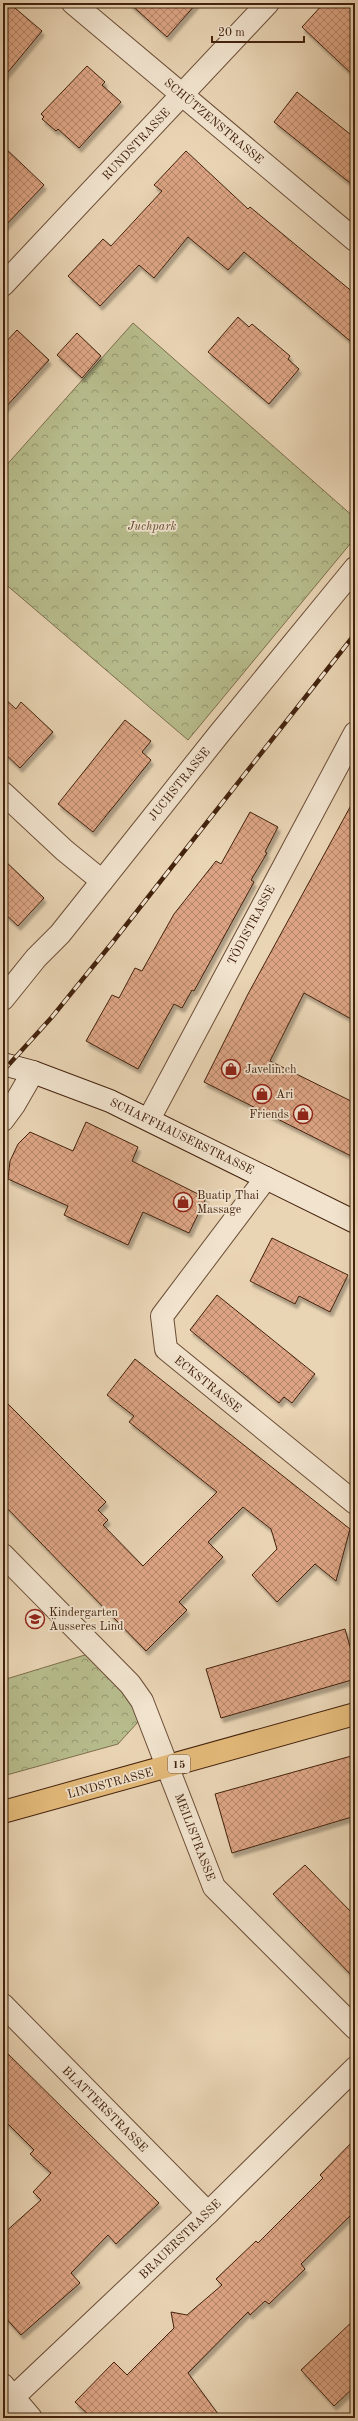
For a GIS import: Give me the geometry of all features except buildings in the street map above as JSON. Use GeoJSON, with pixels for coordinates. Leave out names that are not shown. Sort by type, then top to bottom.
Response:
{"type":"FeatureCollection","features":[{"type":"Feature","properties":{"kind":"main road","name":"LINDSTRASSE"},"geometry":{"type":"LineString","coordinates":[[3,1812],[355,1714]]}},
{"type":"Feature","properties":{"kind":"street","name":"SCHÜTZENSTRASSE"},"geometry":{"type":"LineString","coordinates":[[72,3],[355,240]]}},
{"type":"Feature","properties":{"kind":"street","name":"RUNDSTRASSE"},"geometry":{"type":"LineString","coordinates":[[3,285],[268,3]]}},
{"type":"Feature","properties":{"kind":"street","name":"JUCHSTRASSE"},"geometry":{"type":"LineString","coordinates":[[7,986],[60,934],[355,568]]}},
{"type":"Feature","properties":{"kind":"street","name":"TÖDISTRASSE"},"geometry":{"type":"LineString","coordinates":[[149,1119],[353,742]]}},
{"type":"Feature","properties":{"kind":"street"},"geometry":{"type":"LineString","coordinates":[[3,793],[64,850],[102,881]]}},
{"type":"Feature","properties":{"kind":"street","name":"SCHAFFHAUSERSTRASSE"},"geometry":{"type":"LineString","coordinates":[[3,1064],[33,1072],[86,1090],[149,1119],[355,1222]]}},
{"type":"Feature","properties":{"kind":"street"},"geometry":{"type":"LineString","coordinates":[[3,1120],[17,1101],[33,1072]]}},
{"type":"Feature","properties":{"kind":"street","name":"ECKSTRASSE"},"geometry":{"type":"LineString","coordinates":[[266,1178],[162,1316],[166,1350],[355,1504]]}},
{"type":"Feature","properties":{"kind":"street","name":"MEILISTRASSE"},"geometry":{"type":"LineString","coordinates":[[3,1555],[136,1692],[148,1711],[214,1887],[355,2028]]}},
{"type":"Feature","properties":{"kind":"street","name":"BLATTERSTRASSE"},"geometry":{"type":"LineString","coordinates":[[3,2005],[208,2213]]}},
{"type":"Feature","properties":{"kind":"street","name":"BRAUERSTRASSE"},"geometry":{"type":"LineString","coordinates":[[7,2396],[208,2213],[355,2068]]}},
{"type":"Feature","properties":{"kind":"street"},"geometry":{"type":"LineString","coordinates":[[7,2396],[31,2418]]}},
{"type":"Feature","properties":{"kind":"green space","name":"Juchpark"},"geometry":{"type":"Polygon","coordinates":[[[133,323],[355,518],[355,538],[188,740],[3,582],[3,469],[133,323]]]}},
{"type":"Feature","properties":{"kind":"green space"},"geometry":{"type":"Polygon","coordinates":[[[98,1651],[148,1711],[118,1744],[3,1776],[3,1680],[98,1651]]]}},
{"type":"Feature","properties":{"kind":"railway"},"geometry":{"type":"LineString","coordinates":[[3,1071],[52,1017],[112,943],[355,634]]}},
{"type":"Feature","properties":{"kind":"place","name":"Javelin.ch"},"geometry":{"type":"Point","coordinates":[231,1069]}},
{"type":"Feature","properties":{"kind":"place","name":"Ari"},"geometry":{"type":"Point","coordinates":[262,1094]}},
{"type":"Feature","properties":{"kind":"place","name":"Friends"},"geometry":{"type":"Point","coordinates":[303,1114]}},
{"type":"Feature","properties":{"kind":"place","name":"Buatip Thai Massage"},"geometry":{"type":"Point","coordinates":[183,1202]}},
{"type":"Feature","properties":{"kind":"place","name":"Kindergarten Äusseres Lind"},"geometry":{"type":"Point","coordinates":[35,1619]}}]}
